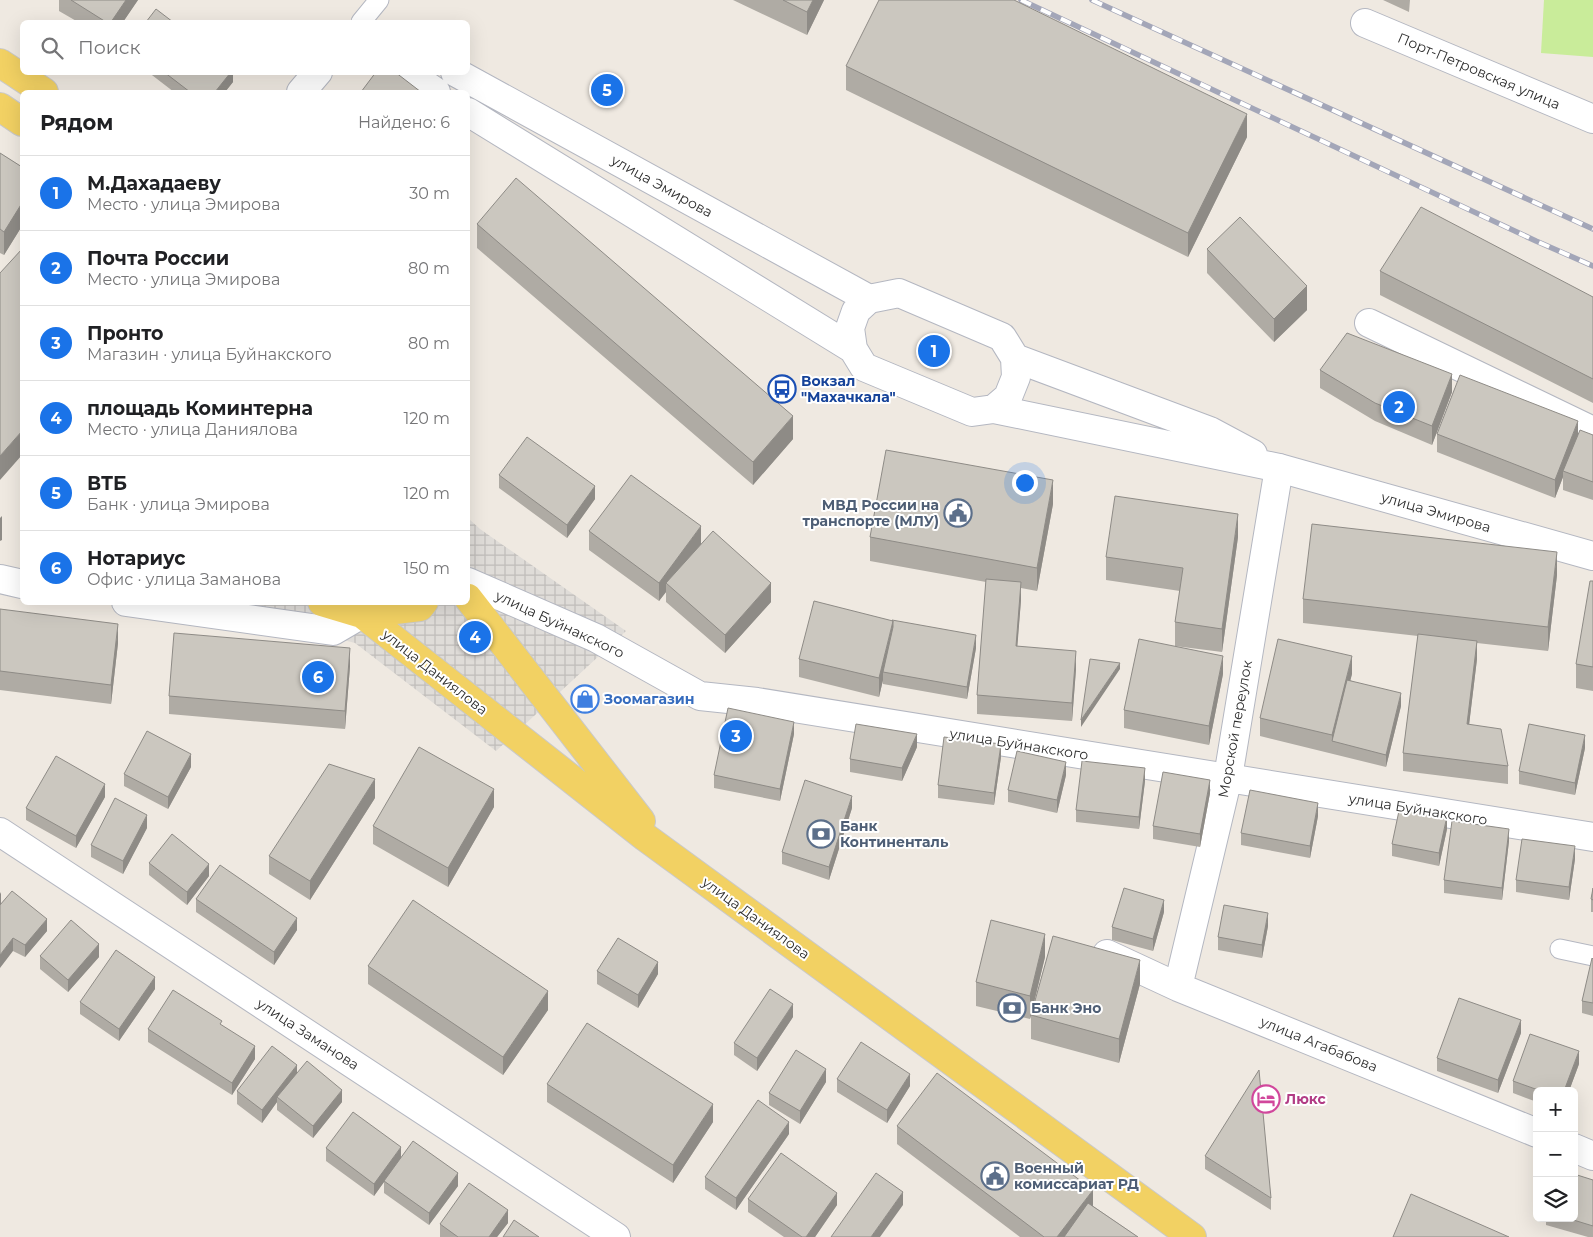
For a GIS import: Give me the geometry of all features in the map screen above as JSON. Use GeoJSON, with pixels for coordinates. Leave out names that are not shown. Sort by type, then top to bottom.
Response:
{"type":"FeatureCollection","features":[{"type":"Feature","properties":{"kind":"main road"},"geometry":{"type":"LineString","coordinates":[[0,63],[41,90]]}},
{"type":"Feature","properties":{"kind":"main road"},"geometry":{"type":"LineString","coordinates":[[0,107],[20,121]]}},
{"type":"Feature","properties":{"kind":"main road","name":"улица Даниялова"},"geometry":{"type":"LineString","coordinates":[[470,601],[648,830],[1105,1158],[1209,1237]]}},
{"type":"Feature","properties":{"kind":"main road","name":"улица Даниялова"},"geometry":{"type":"LineString","coordinates":[[332,605],[362,614],[645,837],[1192,1237]]}},
{"type":"Feature","properties":{"kind":"main road"},"geometry":{"type":"LineString","coordinates":[[362,614],[420,607],[422,605]]}},
{"type":"Feature","properties":{"kind":"street","name":"Порт-Петровская улица"},"geometry":{"type":"LineString","coordinates":[[1365,23],[1593,119]]}},
{"type":"Feature","properties":{"kind":"street"},"geometry":{"type":"LineString","coordinates":[[302,90],[315,75]]}},
{"type":"Feature","properties":{"kind":"street"},"geometry":{"type":"LineString","coordinates":[[411,75],[433,90]]}},
{"type":"Feature","properties":{"kind":"street","name":"улица Эмирова"},"geometry":{"type":"LineString","coordinates":[[461,75],[869,299]]}},
{"type":"Feature","properties":{"kind":"street","name":"улица Эмирова"},"geometry":{"type":"LineString","coordinates":[[470,113],[853,349],[864,367],[972,412],[994,409],[1279,468],[1593,556]]}},
{"type":"Feature","properties":{"kind":"street"},"geometry":{"type":"LineString","coordinates":[[853,349],[850,328],[856,311],[869,299],[899,293],[1002,337],[1015,358],[1016,376],[1008,397],[994,409]]}},
{"type":"Feature","properties":{"kind":"street"},"geometry":{"type":"LineString","coordinates":[[1369,323],[1593,431]]}},
{"type":"Feature","properties":{"kind":"street","name":"улица Эмирова"},"geometry":{"type":"LineString","coordinates":[[1015,358],[1210,431],[1279,468]]}},
{"type":"Feature","properties":{"kind":"street","name":"Морской переулок"},"geometry":{"type":"LineString","coordinates":[[1178,987],[1228,778],[1279,468]]}},
{"type":"Feature","properties":{"kind":"street"},"geometry":{"type":"LineString","coordinates":[[0,579],[20,584]]}},
{"type":"Feature","properties":{"kind":"street","name":"улица Буйнакского"},"geometry":{"type":"LineString","coordinates":[[470,583],[596,638],[700,696],[767,704],[1593,837]]}},
{"type":"Feature","properties":{"kind":"street"},"geometry":{"type":"LineString","coordinates":[[148,605],[333,630],[362,614]]}},
{"type":"Feature","properties":{"kind":"street","name":"улица Заманова"},"geometry":{"type":"LineString","coordinates":[[0,832],[616,1237]]}},
{"type":"Feature","properties":{"kind":"street","name":"улица Агабабова"},"geometry":{"type":"LineString","coordinates":[[1102,952],[1178,987],[1535,1132]]}},
{"type":"Feature","properties":{"kind":"street"},"geometry":{"type":"LineString","coordinates":[[1578,1150],[1593,1156]]}},
{"type":"Feature","properties":{"kind":"lane"},"geometry":{"type":"LineString","coordinates":[[363,20],[379,0]]}},
{"type":"Feature","properties":{"kind":"lane"},"geometry":{"type":"LineString","coordinates":[[1560,949],[1593,956]]}},
{"type":"Feature","properties":{"kind":"green space"},"geometry":{"type":"Polygon","coordinates":[[[1544,0],[1593,0],[1593,57],[1541,53],[1544,0]]]}},
{"type":"Feature","properties":{"kind":"shaded area"},"geometry":{"type":"Polygon","coordinates":[[[470,520],[480,529],[626,631],[496,751],[355,643],[216,605],[470,605],[470,520]]]}},
{"type":"Feature","properties":{"kind":"building"},"geometry":{"type":"Polygon","coordinates":[[[71,0],[126,0],[112,20],[103,20],[71,0]]]}},
{"type":"Feature","properties":{"kind":"building"},"geometry":{"type":"Polygon","coordinates":[[[783,0],[813,0],[807,12],[783,0]]]}},
{"type":"Feature","properties":{"kind":"building"},"geometry":{"type":"Polygon","coordinates":[[[879,0],[1014,0],[1247,114],[1188,233],[846,66],[879,0]]]}},
{"type":"Feature","properties":{"kind":"building"},"geometry":{"type":"Polygon","coordinates":[[[156,9],[170,20],[148,20],[156,9]]]}},
{"type":"Feature","properties":{"kind":"building"},"geometry":{"type":"Polygon","coordinates":[[[168,75],[229,75],[217,90],[187,90],[168,75]]]}},
{"type":"Feature","properties":{"kind":"building"},"geometry":{"type":"Polygon","coordinates":[[[374,75],[399,75],[418,90],[362,90],[374,75]]]}},
{"type":"Feature","properties":{"kind":"building"},"geometry":{"type":"Polygon","coordinates":[[[0,153],[20,166],[20,206],[4,232],[0,229],[0,153]]]}},
{"type":"Feature","properties":{"kind":"building"},"geometry":{"type":"Polygon","coordinates":[[[516,178],[793,416],[753,462],[477,224],[516,178]]]}},
{"type":"Feature","properties":{"kind":"building"},"geometry":{"type":"Polygon","coordinates":[[[1421,207],[1593,297],[1593,379],[1380,271],[1421,207]]]}},
{"type":"Feature","properties":{"kind":"building"},"geometry":{"type":"Polygon","coordinates":[[[1240,217],[1307,286],[1274,319],[1207,249],[1240,217]]]}},
{"type":"Feature","properties":{"kind":"building"},"geometry":{"type":"Polygon","coordinates":[[[20,251],[20,433],[0,456],[0,273],[20,251]]]}},
{"type":"Feature","properties":{"kind":"building"},"geometry":{"type":"Polygon","coordinates":[[[1347,333],[1452,374],[1432,426],[1375,403],[1320,370],[1347,333]]]}},
{"type":"Feature","properties":{"kind":"building"},"geometry":{"type":"Polygon","coordinates":[[[1460,375],[1578,421],[1555,480],[1437,434],[1460,375]]]}},
{"type":"Feature","properties":{"kind":"building"},"geometry":{"type":"Polygon","coordinates":[[[1580,430],[1593,435],[1593,482],[1563,471],[1580,430]]]}},
{"type":"Feature","properties":{"kind":"building"},"geometry":{"type":"Polygon","coordinates":[[[527,437],[595,486],[567,525],[499,475],[527,437]]]}},
{"type":"Feature","properties":{"kind":"building"},"geometry":{"type":"Polygon","coordinates":[[[886,450],[1053,480],[1037,568],[870,537],[886,450]]]}},
{"type":"Feature","properties":{"kind":"building"},"geometry":{"type":"Polygon","coordinates":[[[631,475],[701,526],[659,583],[589,531],[631,475]]]}},
{"type":"Feature","properties":{"kind":"building"},"geometry":{"type":"Polygon","coordinates":[[[1115,496],[1238,514],[1222,629],[1175,622],[1183,568],[1106,557],[1115,496]]]}},
{"type":"Feature","properties":{"kind":"building"},"geometry":{"type":"Polygon","coordinates":[[[1312,524],[1557,552],[1548,627],[1303,599],[1312,524]]]}},
{"type":"Feature","properties":{"kind":"building"},"geometry":{"type":"Polygon","coordinates":[[[713,531],[771,583],[725,635],[666,583],[713,531]]]}},
{"type":"Feature","properties":{"kind":"building"},"geometry":{"type":"Polygon","coordinates":[[[986,579],[1021,582],[1016,646],[1076,651],[1072,703],[977,695],[986,579]]]}},
{"type":"Feature","properties":{"kind":"building"},"geometry":{"type":"Polygon","coordinates":[[[1590,581],[1593,581],[1593,667],[1576,664],[1590,581]]]}},
{"type":"Feature","properties":{"kind":"building"},"geometry":{"type":"Polygon","coordinates":[[[814,601],[893,621],[879,678],[799,659],[814,601]]]}},
{"type":"Feature","properties":{"kind":"building"},"geometry":{"type":"Polygon","coordinates":[[[0,609],[118,624],[111,685],[0,671],[0,609]]]}},
{"type":"Feature","properties":{"kind":"building"},"geometry":{"type":"Polygon","coordinates":[[[892,620],[976,635],[967,687],[883,672],[893,627],[892,620]]]}},
{"type":"Feature","properties":{"kind":"building"},"geometry":{"type":"Polygon","coordinates":[[[174,633],[350,648],[345,711],[169,696],[174,633]]]}},
{"type":"Feature","properties":{"kind":"building"},"geometry":{"type":"Polygon","coordinates":[[[1418,634],[1477,641],[1467,724],[1501,729],[1508,766],[1403,753],[1418,634]]]}},
{"type":"Feature","properties":{"kind":"building"},"geometry":{"type":"Polygon","coordinates":[[[1139,639],[1223,656],[1209,726],[1124,710],[1139,639]]]}},
{"type":"Feature","properties":{"kind":"building"},"geometry":{"type":"Polygon","coordinates":[[[1278,639],[1352,656],[1332,735],[1260,718],[1278,639]]]}},
{"type":"Feature","properties":{"kind":"building"},"geometry":{"type":"Polygon","coordinates":[[[1090,659],[1120,663],[1081,720],[1090,659]]]}},
{"type":"Feature","properties":{"kind":"building"},"geometry":{"type":"Polygon","coordinates":[[[1347,680],[1401,693],[1386,755],[1332,741],[1347,680]]]}},
{"type":"Feature","properties":{"kind":"building"},"geometry":{"type":"Polygon","coordinates":[[[728,708],[794,722],[780,789],[714,775],[728,708]]]}},
{"type":"Feature","properties":{"kind":"building"},"geometry":{"type":"Polygon","coordinates":[[[856,724],[917,734],[902,768],[850,759],[856,724]]]}},
{"type":"Feature","properties":{"kind":"building"},"geometry":{"type":"Polygon","coordinates":[[[1529,724],[1585,735],[1575,783],[1519,771],[1529,724]]]}},
{"type":"Feature","properties":{"kind":"building"},"geometry":{"type":"Polygon","coordinates":[[[147,731],[191,754],[168,797],[124,774],[147,731]]]}},
{"type":"Feature","properties":{"kind":"building"},"geometry":{"type":"Polygon","coordinates":[[[944,737],[1001,744],[994,793],[938,785],[944,737]]]}},
{"type":"Feature","properties":{"kind":"building"},"geometry":{"type":"Polygon","coordinates":[[[419,747],[494,789],[448,868],[373,826],[419,747]]]}},
{"type":"Feature","properties":{"kind":"building"},"geometry":{"type":"Polygon","coordinates":[[[1017,751],[1066,762],[1057,800],[1008,790],[1017,751]]]}},
{"type":"Feature","properties":{"kind":"building"},"geometry":{"type":"Polygon","coordinates":[[[56,756],[105,784],[76,836],[26,808],[56,756]]]}},
{"type":"Feature","properties":{"kind":"building"},"geometry":{"type":"Polygon","coordinates":[[[1082,761],[1145,768],[1139,817],[1076,810],[1082,761]]]}},
{"type":"Feature","properties":{"kind":"building"},"geometry":{"type":"Polygon","coordinates":[[[329,764],[375,779],[310,881],[269,856],[329,764]]]}},
{"type":"Feature","properties":{"kind":"building"},"geometry":{"type":"Polygon","coordinates":[[[1163,772],[1210,780],[1200,834],[1153,826],[1163,772]]]}},
{"type":"Feature","properties":{"kind":"building"},"geometry":{"type":"Polygon","coordinates":[[[805,780],[852,796],[829,867],[782,852],[805,780]]]}},
{"type":"Feature","properties":{"kind":"building"},"geometry":{"type":"Polygon","coordinates":[[[1250,790],[1318,803],[1310,846],[1241,833],[1250,790]]]}},
{"type":"Feature","properties":{"kind":"building"},"geometry":{"type":"Polygon","coordinates":[[[115,798],[147,815],[123,861],[91,845],[115,798]]]}},
{"type":"Feature","properties":{"kind":"building"},"geometry":{"type":"Polygon","coordinates":[[[1400,806],[1447,816],[1439,853],[1392,844],[1400,806]]]}},
{"type":"Feature","properties":{"kind":"building"},"geometry":{"type":"Polygon","coordinates":[[[1452,821],[1509,829],[1502,888],[1444,880],[1452,821]]]}},
{"type":"Feature","properties":{"kind":"building"},"geometry":{"type":"Polygon","coordinates":[[[172,834],[209,864],[187,892],[149,863],[172,834]]]}},
{"type":"Feature","properties":{"kind":"building"},"geometry":{"type":"Polygon","coordinates":[[[1522,839],[1575,846],[1569,887],[1516,880],[1522,839]]]}},
{"type":"Feature","properties":{"kind":"building"},"geometry":{"type":"Polygon","coordinates":[[[220,865],[297,918],[274,952],[196,899],[220,865]]]}},
{"type":"Feature","properties":{"kind":"building"},"geometry":{"type":"Polygon","coordinates":[[[1124,888],[1164,900],[1153,939],[1112,927],[1124,888]]]}},
{"type":"Feature","properties":{"kind":"building"},"geometry":{"type":"Polygon","coordinates":[[[12,891],[47,919],[25,945],[13,938],[0,955],[0,905],[12,891]]]}},
{"type":"Feature","properties":{"kind":"building"},"geometry":{"type":"Polygon","coordinates":[[[413,900],[548,991],[503,1057],[368,966],[413,900]]]}},
{"type":"Feature","properties":{"kind":"building"},"geometry":{"type":"Polygon","coordinates":[[[1224,905],[1268,913],[1262,945],[1218,937],[1224,905]]]}},
{"type":"Feature","properties":{"kind":"building"},"geometry":{"type":"Polygon","coordinates":[[[71,920],[99,944],[68,980],[40,956],[71,920]]]}},
{"type":"Feature","properties":{"kind":"building"},"geometry":{"type":"Polygon","coordinates":[[[991,920],[1045,934],[1030,996],[976,982],[991,920]]]}},
{"type":"Feature","properties":{"kind":"building"},"geometry":{"type":"Polygon","coordinates":[[[1053,936],[1140,960],[1119,1039],[1031,1015],[1053,936]]]}},
{"type":"Feature","properties":{"kind":"building"},"geometry":{"type":"Polygon","coordinates":[[[618,938],[658,962],[638,995],[597,971],[618,938]]]}},
{"type":"Feature","properties":{"kind":"building"},"geometry":{"type":"Polygon","coordinates":[[[116,950],[155,977],[119,1029],[80,1002],[116,950]]]}},
{"type":"Feature","properties":{"kind":"building"},"geometry":{"type":"Polygon","coordinates":[[[1593,959],[1593,1003],[1582,1001],[1593,959]]]}},
{"type":"Feature","properties":{"kind":"building"},"geometry":{"type":"Polygon","coordinates":[[[770,989],[793,1004],[757,1058],[734,1043],[770,989]]]}},
{"type":"Feature","properties":{"kind":"building"},"geometry":{"type":"Polygon","coordinates":[[[173,990],[222,1021],[220,1024],[255,1046],[232,1083],[148,1029],[173,990]]]}},
{"type":"Feature","properties":{"kind":"building"},"geometry":{"type":"Polygon","coordinates":[[[1459,998],[1521,1020],[1498,1080],[1437,1058],[1459,998]]]}},
{"type":"Feature","properties":{"kind":"building"},"geometry":{"type":"Polygon","coordinates":[[[587,1023],[713,1104],[673,1165],[547,1084],[587,1023]]]}},
{"type":"Feature","properties":{"kind":"building"},"geometry":{"type":"Polygon","coordinates":[[[1530,1034],[1579,1051],[1566,1087],[1533,1088],[1513,1081],[1530,1034]]]}},
{"type":"Feature","properties":{"kind":"building"},"geometry":{"type":"Polygon","coordinates":[[[861,1042],[910,1074],[887,1110],[837,1079],[861,1042]]]}},
{"type":"Feature","properties":{"kind":"building"},"geometry":{"type":"Polygon","coordinates":[[[272,1046],[297,1065],[262,1110],[237,1091],[272,1046]]]}},
{"type":"Feature","properties":{"kind":"building"},"geometry":{"type":"Polygon","coordinates":[[[796,1050],[826,1069],[800,1111],[769,1093],[796,1050]]]}},
{"type":"Feature","properties":{"kind":"building"},"geometry":{"type":"Polygon","coordinates":[[[307,1061],[342,1090],[313,1126],[277,1097],[307,1061]]]}},
{"type":"Feature","properties":{"kind":"building"},"geometry":{"type":"Polygon","coordinates":[[[1259,1070],[1271,1198],[1205,1156],[1259,1070]]]}},
{"type":"Feature","properties":{"kind":"building","name":"Военный комиссариат РД"},"geometry":{"type":"Polygon","coordinates":[[[937,1073],[1093,1190],[1057,1237],[1044,1237],[897,1126],[937,1073]]]}},
{"type":"Feature","properties":{"kind":"building"},"geometry":{"type":"Polygon","coordinates":[[[758,1100],[789,1122],[736,1198],[705,1177],[758,1100]]]}},
{"type":"Feature","properties":{"kind":"building"},"geometry":{"type":"Polygon","coordinates":[[[353,1112],[401,1147],[374,1184],[326,1148],[353,1112]]]}},
{"type":"Feature","properties":{"kind":"building"},"geometry":{"type":"Polygon","coordinates":[[[413,1141],[458,1173],[429,1213],[384,1181],[413,1141]]]}},
{"type":"Feature","properties":{"kind":"building"},"geometry":{"type":"Polygon","coordinates":[[[781,1153],[837,1193],[806,1237],[802,1237],[748,1199],[781,1153]]]}},
{"type":"Feature","properties":{"kind":"building"},"geometry":{"type":"Polygon","coordinates":[[[876,1173],[903,1192],[871,1237],[831,1237],[876,1173]]]}},
{"type":"Feature","properties":{"kind":"building"},"geometry":{"type":"Polygon","coordinates":[[[1578,1175],[1593,1180],[1593,1226],[1578,1221],[1578,1175]]]}},
{"type":"Feature","properties":{"kind":"building"},"geometry":{"type":"Polygon","coordinates":[[[469,1183],[508,1210],[489,1237],[458,1237],[440,1224],[469,1183]]]}},
{"type":"Feature","properties":{"kind":"building"},"geometry":{"type":"Polygon","coordinates":[[[1411,1194],[1509,1237],[1393,1237],[1411,1194]]]}},
{"type":"Feature","properties":{"kind":"building"},"geometry":{"type":"Polygon","coordinates":[[[1088,1203],[1138,1237],[1064,1237],[1088,1203]]]}},
{"type":"Feature","properties":{"kind":"building"},"geometry":{"type":"Polygon","coordinates":[[[514,1220],[539,1237],[503,1237],[514,1220]]]}},
{"type":"Feature","properties":{"kind":"railway"},"geometry":{"type":"LineString","coordinates":[[1021,0],[1593,266]]}},
{"type":"Feature","properties":{"kind":"railway"},"geometry":{"type":"LineString","coordinates":[[1092,0],[1593,229]]}},
{"type":"Feature","properties":{"kind":"place","name":"ВТБ"},"geometry":{"type":"Point","coordinates":[607,90]}},
{"type":"Feature","properties":{"kind":"place","name":"М.Дахадаеву"},"geometry":{"type":"Point","coordinates":[934,351]}},
{"type":"Feature","properties":{"kind":"place","name":"Вокзал \"Махачкала\""},"geometry":{"type":"Point","coordinates":[782,389]}},
{"type":"Feature","properties":{"kind":"place","name":"Почта России"},"geometry":{"type":"Point","coordinates":[1399,407]}},
{"type":"Feature","properties":{"kind":"place","name":"МВД России на транспорте (МЛУ)"},"geometry":{"type":"Point","coordinates":[958,513]}},
{"type":"Feature","properties":{"kind":"place","name":"площадь Коминтерна"},"geometry":{"type":"Point","coordinates":[475,637]}},
{"type":"Feature","properties":{"kind":"place","name":"Нотариус"},"geometry":{"type":"Point","coordinates":[318,677]}},
{"type":"Feature","properties":{"kind":"place","name":"Зоомагазин"},"geometry":{"type":"Point","coordinates":[585,699]}},
{"type":"Feature","properties":{"kind":"place","name":"Пронто"},"geometry":{"type":"Point","coordinates":[736,736]}},
{"type":"Feature","properties":{"kind":"place","name":"Банк Континенталь"},"geometry":{"type":"Point","coordinates":[821,834]}},
{"type":"Feature","properties":{"kind":"place","name":"Банк Эно"},"geometry":{"type":"Point","coordinates":[1012,1008]}},
{"type":"Feature","properties":{"kind":"place","name":"Люкс"},"geometry":{"type":"Point","coordinates":[1266,1099]}},
{"type":"Feature","properties":{"kind":"place","name":"Военный комиссариат РД"},"geometry":{"type":"Point","coordinates":[995,1176]}}]}
